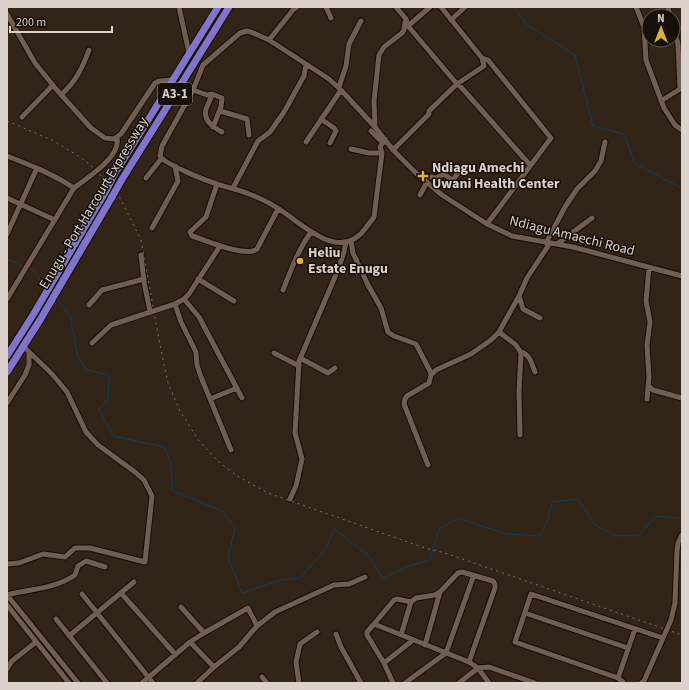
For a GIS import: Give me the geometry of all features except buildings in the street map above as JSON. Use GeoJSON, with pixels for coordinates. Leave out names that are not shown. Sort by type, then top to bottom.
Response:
{"type":"FeatureCollection","features":[{"type":"Feature","properties":{"kind":"highway","name":"A3-1"},"geometry":{"type":"LineString","coordinates":[[7,356],[33,315],[114,175],[218,7]]}},
{"type":"Feature","properties":{"kind":"highway","name":"Enugu - Port Harcourt Expressway"},"geometry":{"type":"LineString","coordinates":[[7,372],[40,320],[121,181],[229,7]]}},
{"type":"Feature","properties":{"kind":"street"},"geometry":{"type":"LineString","coordinates":[[179,7],[189,53]]}},
{"type":"Feature","properties":{"kind":"street"},"geometry":{"type":"LineString","coordinates":[[269,40],[297,7]]}},
{"type":"Feature","properties":{"kind":"street"},"geometry":{"type":"LineString","coordinates":[[326,7],[331,18]]}},
{"type":"Feature","properties":{"kind":"street"},"geometry":{"type":"LineString","coordinates":[[396,7],[406,19],[408,26],[457,84],[530,165]]}},
{"type":"Feature","properties":{"kind":"street"},"geometry":{"type":"LineString","coordinates":[[408,26],[430,7]]}},
{"type":"Feature","properties":{"kind":"street"},"geometry":{"type":"LineString","coordinates":[[393,150],[424,118],[428,116],[431,109],[457,84],[484,66],[482,58],[441,7]]}},
{"type":"Feature","properties":{"kind":"street"},"geometry":{"type":"LineString","coordinates":[[451,20],[465,7]]}},
{"type":"Feature","properties":{"kind":"street"},"geometry":{"type":"LineString","coordinates":[[636,7],[644,27],[646,60],[666,112],[675,125],[682,130]]}},
{"type":"Feature","properties":{"kind":"street"},"geometry":{"type":"LineString","coordinates":[[7,14],[32,58],[83,120],[98,134],[109,138],[117,138]]}},
{"type":"Feature","properties":{"kind":"street"},"geometry":{"type":"LineString","coordinates":[[373,129],[379,55],[384,47],[402,33],[406,19]]}},
{"type":"Feature","properties":{"kind":"street"},"geometry":{"type":"LineString","coordinates":[[306,142],[340,89],[346,66],[349,44],[361,21]]}},
{"type":"Feature","properties":{"kind":"street"},"geometry":{"type":"LineString","coordinates":[[146,178],[161,159],[160,153],[162,146],[193,90],[203,65],[232,39],[243,32],[251,32],[269,40],[340,89],[373,129]]}},
{"type":"Feature","properties":{"kind":"street"},"geometry":{"type":"LineString","coordinates":[[662,101],[681,89],[678,48]]}},
{"type":"Feature","properties":{"kind":"street"},"geometry":{"type":"LineString","coordinates":[[61,95],[71,86],[79,74],[89,50]]}},
{"type":"Feature","properties":{"kind":"street"},"geometry":{"type":"LineString","coordinates":[[482,58],[488,60],[551,138],[487,224]]}},
{"type":"Feature","properties":{"kind":"street"},"geometry":{"type":"LineString","coordinates":[[196,60],[203,65]]}},
{"type":"Feature","properties":{"kind":"street"},"geometry":{"type":"LineString","coordinates":[[233,188],[258,140],[270,132],[284,112],[304,76],[306,65]]}},
{"type":"Feature","properties":{"kind":"street"},"geometry":{"type":"LineString","coordinates":[[7,299],[74,188],[97,172],[114,152],[117,146],[117,138],[155,83],[159,81],[172,80]]}},
{"type":"Feature","properties":{"kind":"street"},"geometry":{"type":"LineString","coordinates":[[22,117],[53,85]]}},
{"type":"Feature","properties":{"kind":"street"},"geometry":{"type":"LineString","coordinates":[[193,90],[222,98],[220,110],[213,127]]}},
{"type":"Feature","properties":{"kind":"street"},"geometry":{"type":"LineString","coordinates":[[212,94],[206,111],[206,119],[213,127],[222,132]]}},
{"type":"Feature","properties":{"kind":"street"},"geometry":{"type":"LineString","coordinates":[[220,110],[247,119],[249,127],[248,135]]}},
{"type":"Feature","properties":{"kind":"street"},"geometry":{"type":"LineString","coordinates":[[321,119],[336,131],[330,143]]}},
{"type":"Feature","properties":{"kind":"street","name":"Ndiagu Amaechi Road"},"geometry":{"type":"LineString","coordinates":[[373,129],[417,174],[434,189],[487,224],[512,236],[573,247],[682,276]]}},
{"type":"Feature","properties":{"kind":"street"},"geometry":{"type":"LineString","coordinates":[[161,159],[217,184],[233,188],[259,198],[288,215],[311,232],[326,239],[341,243],[348,242],[361,234],[374,217],[382,153],[380,147],[384,141]]}},
{"type":"Feature","properties":{"kind":"street"},"geometry":{"type":"LineString","coordinates":[[431,375],[436,370],[471,354],[491,340],[499,332],[527,278],[548,243],[565,207],[601,161],[605,142]]}},
{"type":"Feature","properties":{"kind":"street"},"geometry":{"type":"LineString","coordinates":[[351,150],[369,153],[382,153]]}},
{"type":"Feature","properties":{"kind":"street"},"geometry":{"type":"LineString","coordinates":[[7,156],[37,168],[74,188]]}},
{"type":"Feature","properties":{"kind":"street"},"geometry":{"type":"LineString","coordinates":[[152,228],[178,181],[176,166]]}},
{"type":"Feature","properties":{"kind":"street"},"geometry":{"type":"LineString","coordinates":[[7,234],[37,168]]}},
{"type":"Feature","properties":{"kind":"street"},"geometry":{"type":"LineString","coordinates":[[453,180],[461,169]]}},
{"type":"Feature","properties":{"kind":"street"},"geometry":{"type":"LineString","coordinates":[[417,174],[424,177],[436,178],[445,172],[460,186]]}},
{"type":"Feature","properties":{"kind":"street"},"geometry":{"type":"LineString","coordinates":[[434,189],[436,178]]}},
{"type":"Feature","properties":{"kind":"street"},"geometry":{"type":"LineString","coordinates":[[420,195],[426,182]]}},
{"type":"Feature","properties":{"kind":"street"},"geometry":{"type":"LineString","coordinates":[[217,184],[206,217],[190,232],[192,236],[220,246],[245,252],[254,251],[257,249],[278,209]]}},
{"type":"Feature","properties":{"kind":"street"},"geometry":{"type":"LineString","coordinates":[[7,198],[55,220]]}},
{"type":"Feature","properties":{"kind":"street"},"geometry":{"type":"LineString","coordinates":[[557,244],[592,218]]}},
{"type":"Feature","properties":{"kind":"street"},"geometry":{"type":"LineString","coordinates":[[283,290],[305,240],[311,232]]}},
{"type":"Feature","properties":{"kind":"street"},"geometry":{"type":"LineString","coordinates":[[290,499],[296,486],[302,459],[295,433],[300,358],[338,270],[348,242]]}},
{"type":"Feature","properties":{"kind":"street"},"geometry":{"type":"LineString","coordinates":[[348,242],[368,285],[381,308],[388,332],[394,336],[416,344],[429,368],[431,375],[429,383],[408,396],[405,399],[404,404],[428,465]]}},
{"type":"Feature","properties":{"kind":"street"},"geometry":{"type":"LineString","coordinates":[[92,343],[111,325],[175,304],[184,299],[189,294],[220,246]]}},
{"type":"Feature","properties":{"kind":"street"},"geometry":{"type":"LineString","coordinates":[[141,255],[150,311]]}},
{"type":"Feature","properties":{"kind":"street"},"geometry":{"type":"LineString","coordinates":[[647,399],[647,345],[650,322],[646,300],[649,268]]}},
{"type":"Feature","properties":{"kind":"street"},"geometry":{"type":"LineString","coordinates":[[88,305],[102,290],[144,279]]}},
{"type":"Feature","properties":{"kind":"street"},"geometry":{"type":"LineString","coordinates":[[198,279],[234,301]]}},
{"type":"Feature","properties":{"kind":"street"},"geometry":{"type":"LineString","coordinates":[[519,296],[523,309],[540,318]]}},
{"type":"Feature","properties":{"kind":"street"},"geometry":{"type":"LineString","coordinates":[[184,299],[199,317],[242,398]]}},
{"type":"Feature","properties":{"kind":"street"},"geometry":{"type":"LineString","coordinates":[[175,304],[181,322],[196,352],[199,371],[214,412],[231,450]]}},
{"type":"Feature","properties":{"kind":"street"},"geometry":{"type":"LineString","coordinates":[[499,332],[516,345],[521,352],[522,359],[519,392],[520,435]]}},
{"type":"Feature","properties":{"kind":"street"},"geometry":{"type":"LineString","coordinates":[[7,564],[19,563],[43,554],[65,557],[75,548],[90,548],[145,562],[152,496],[144,480],[98,445],[90,437],[86,432],[67,392],[52,374],[23,346]]}},
{"type":"Feature","properties":{"kind":"street"},"geometry":{"type":"LineString","coordinates":[[7,403],[25,375],[29,365],[29,352]]}},
{"type":"Feature","properties":{"kind":"street"},"geometry":{"type":"LineString","coordinates":[[521,352],[524,352],[528,356],[535,372]]}},
{"type":"Feature","properties":{"kind":"street"},"geometry":{"type":"LineString","coordinates":[[274,353],[299,366]]}},
{"type":"Feature","properties":{"kind":"street"},"geometry":{"type":"LineString","coordinates":[[300,358],[328,373],[335,368]]}},
{"type":"Feature","properties":{"kind":"street"},"geometry":{"type":"LineString","coordinates":[[429,368],[436,370]]}},
{"type":"Feature","properties":{"kind":"street"},"geometry":{"type":"LineString","coordinates":[[648,386],[653,390],[682,398]]}},
{"type":"Feature","properties":{"kind":"street"},"geometry":{"type":"LineString","coordinates":[[210,400],[237,388]]}},
{"type":"Feature","properties":{"kind":"street"},"geometry":{"type":"LineString","coordinates":[[641,683],[644,681],[671,620],[675,603],[678,543],[682,535]]}},
{"type":"Feature","properties":{"kind":"street"},"geometry":{"type":"LineString","coordinates":[[78,683],[7,595],[64,581],[75,575],[78,566],[86,562],[105,567]]}},
{"type":"Feature","properties":{"kind":"street"},"geometry":{"type":"LineString","coordinates":[[401,635],[411,602],[416,598],[435,596],[458,573],[462,572],[493,581],[495,588],[469,662]]}},
{"type":"Feature","properties":{"kind":"street"},"geometry":{"type":"LineString","coordinates":[[405,683],[446,653],[474,575]]}},
{"type":"Feature","properties":{"kind":"street"},"geometry":{"type":"LineString","coordinates":[[197,683],[239,647],[257,626],[276,612],[334,585],[349,584],[365,577]]}},
{"type":"Feature","properties":{"kind":"street"},"geometry":{"type":"LineString","coordinates":[[69,636],[134,582]]}},
{"type":"Feature","properties":{"kind":"street"},"geometry":{"type":"LineString","coordinates":[[425,644],[440,592]]}},
{"type":"Feature","properties":{"kind":"street"},"geometry":{"type":"LineString","coordinates":[[121,593],[176,654]]}},
{"type":"Feature","properties":{"kind":"street"},"geometry":{"type":"LineString","coordinates":[[82,594],[98,612],[153,683]]}},
{"type":"Feature","properties":{"kind":"street"},"geometry":{"type":"LineString","coordinates":[[622,683],[618,678],[515,642],[532,594],[664,638]]}},
{"type":"Feature","properties":{"kind":"street"},"geometry":{"type":"LineString","coordinates":[[393,683],[384,663],[367,635],[367,632],[394,600],[397,599],[411,602]]}},
{"type":"Feature","properties":{"kind":"street"},"geometry":{"type":"LineString","coordinates":[[7,605],[69,683]]}},
{"type":"Feature","properties":{"kind":"street"},"geometry":{"type":"LineString","coordinates":[[181,607],[204,633]]}},
{"type":"Feature","properties":{"kind":"street"},"geometry":{"type":"LineString","coordinates":[[142,683],[190,642],[248,608],[257,626]]}},
{"type":"Feature","properties":{"kind":"street"},"geometry":{"type":"LineString","coordinates":[[525,613],[628,648]]}},
{"type":"Feature","properties":{"kind":"street"},"geometry":{"type":"LineString","coordinates":[[19,622],[25,618]]}},
{"type":"Feature","properties":{"kind":"street"},"geometry":{"type":"LineString","coordinates":[[56,619],[107,683]]}},
{"type":"Feature","properties":{"kind":"street"},"geometry":{"type":"LineString","coordinates":[[374,624],[469,662],[478,668],[490,683]]}},
{"type":"Feature","properties":{"kind":"street"},"geometry":{"type":"LineString","coordinates":[[618,678],[635,629]]}},
{"type":"Feature","properties":{"kind":"street"},"geometry":{"type":"LineString","coordinates":[[299,683],[296,662],[300,644],[317,632]]}},
{"type":"Feature","properties":{"kind":"street"},"geometry":{"type":"LineString","coordinates":[[336,634],[341,647],[361,683]]}},
{"type":"Feature","properties":{"kind":"street"},"geometry":{"type":"LineString","coordinates":[[384,663],[413,640]]}},
{"type":"Feature","properties":{"kind":"street"},"geometry":{"type":"LineString","coordinates":[[7,669],[12,661],[36,642]]}},
{"type":"Feature","properties":{"kind":"street"},"geometry":{"type":"LineString","coordinates":[[190,642],[214,667]]}},
{"type":"Feature","properties":{"kind":"street"},"geometry":{"type":"LineString","coordinates":[[459,683],[478,668],[489,667],[532,682]]}},
{"type":"Feature","properties":{"kind":"street"},"geometry":{"type":"LineString","coordinates":[[262,677],[267,683]]}},
{"type":"Feature","properties":{"kind":"waterway"},"geometry":{"type":"LineString","coordinates":[[514,7],[527,25],[575,55],[593,126],[624,134],[635,164],[682,188]]}},
{"type":"Feature","properties":{"kind":"waterway"},"geometry":{"type":"LineString","coordinates":[[7,259],[25,267]]}},
{"type":"Feature","properties":{"kind":"waterway"},"geometry":{"type":"LineString","coordinates":[[28,268],[34,271],[46,287]]}},
{"type":"Feature","properties":{"kind":"waterway"},"geometry":{"type":"LineString","coordinates":[[56,298],[70,316],[78,357],[87,370],[109,375],[108,399],[99,409],[113,436],[164,447],[170,461],[173,491],[222,511],[235,527],[228,558],[242,593],[281,580],[300,578],[325,550],[334,529],[369,556],[383,579],[406,567],[430,560],[439,529],[458,518],[508,534],[540,536],[548,519],[552,502],[578,499],[594,524],[616,536],[639,535],[656,516],[679,518],[682,520]]}},
{"type":"Feature","properties":{"kind":"railway"},"geometry":{"type":"LineString","coordinates":[[7,121],[54,141],[83,159],[97,171],[120,198],[141,240],[168,383],[180,411],[199,441],[220,463],[239,477],[268,493],[682,635]]}},
{"type":"Feature","properties":{"kind":"place","name":"Ndiagu Amechi Uwani Health Center"},"geometry":{"type":"Point","coordinates":[423,176]}},
{"type":"Feature","properties":{"kind":"place","name":"Heliu Estate Enugu"},"geometry":{"type":"Point","coordinates":[300,261]}}]}
